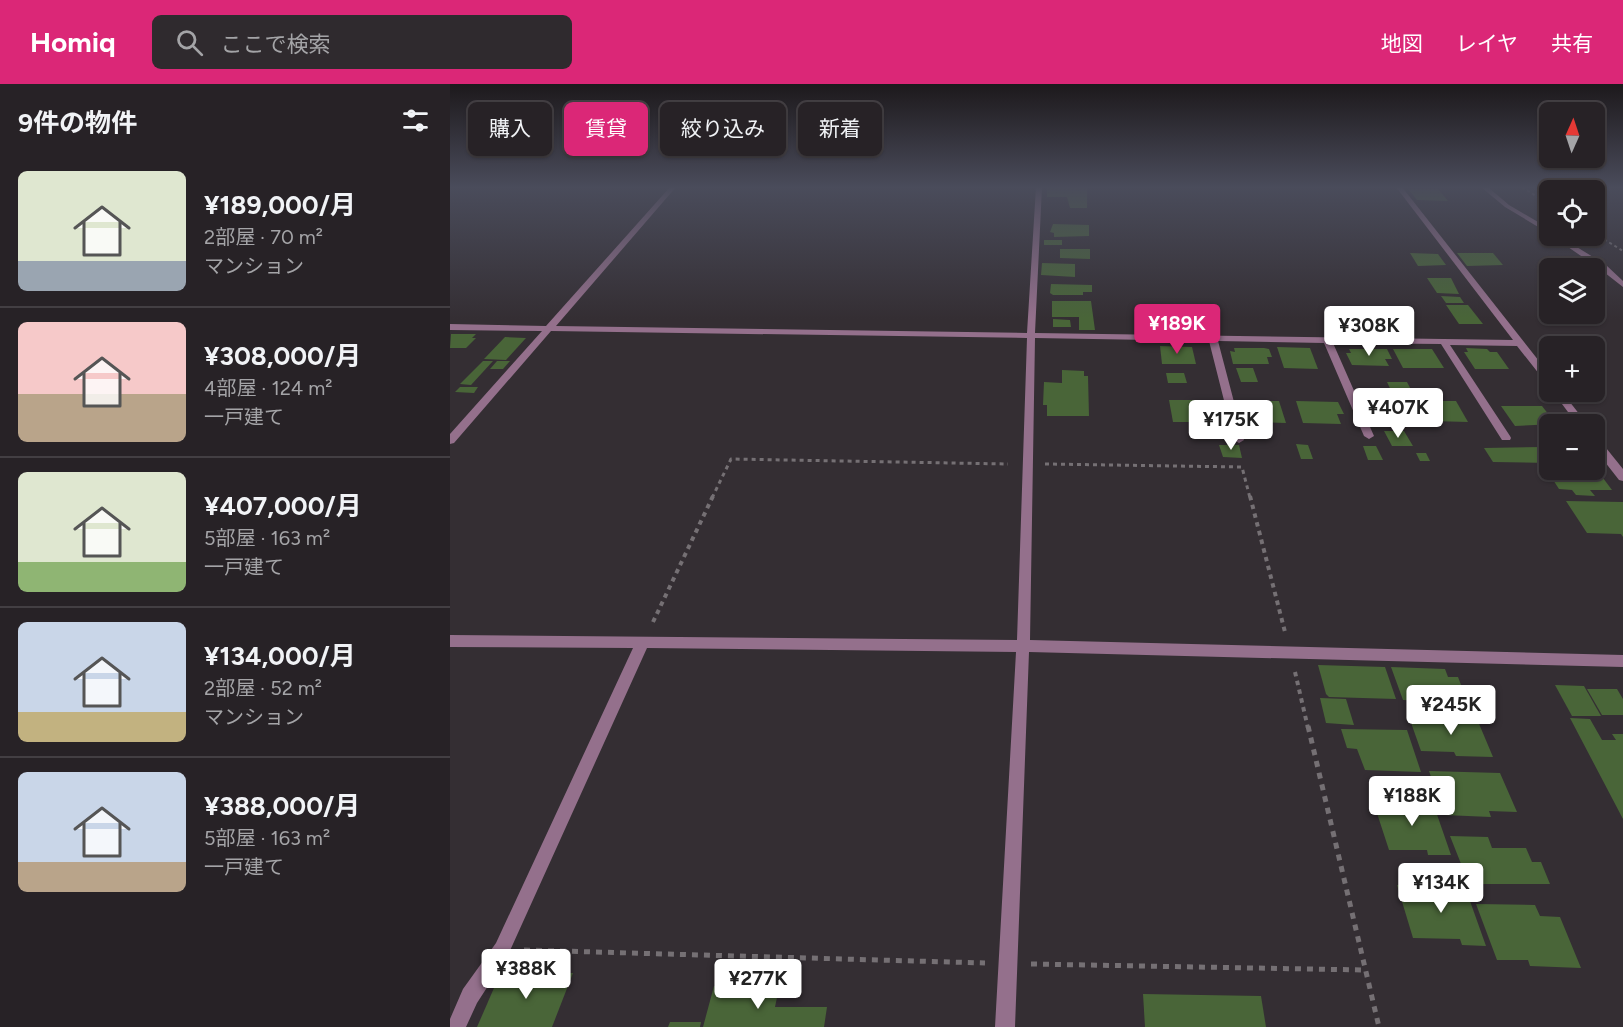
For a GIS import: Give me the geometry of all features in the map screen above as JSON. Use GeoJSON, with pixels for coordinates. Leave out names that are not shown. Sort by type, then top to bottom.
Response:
{"type":"FeatureCollection","features":[{"type":"Feature","properties":{"kind":"street"},"geometry":{"type":"LineString","coordinates":[[450,441],[634,231]]}},
{"type":"Feature","properties":{"kind":"street"},"geometry":{"type":"LineString","coordinates":[[1005,1027],[1023,646],[1031,335],[1037,231]]}},
{"type":"Feature","properties":{"kind":"street"},"geometry":{"type":"LineString","coordinates":[[1433,231],[1539,368]]}},
{"type":"Feature","properties":{"kind":"street"},"geometry":{"type":"LineString","coordinates":[[1570,246],[1603,267],[1623,285]]}},
{"type":"Feature","properties":{"kind":"street"},"geometry":{"type":"LineString","coordinates":[[450,327],[1519,343]]}},
{"type":"Feature","properties":{"kind":"street"},"geometry":{"type":"LineString","coordinates":[[1213,338],[1239,440]]}},
{"type":"Feature","properties":{"kind":"street"},"geometry":{"type":"LineString","coordinates":[[1327,340],[1369,436]]}},
{"type":"Feature","properties":{"kind":"street"},"geometry":{"type":"LineString","coordinates":[[1443,341],[1506,438]]}},
{"type":"Feature","properties":{"kind":"street"},"geometry":{"type":"LineString","coordinates":[[1565,402],[1574,414]]}},
{"type":"Feature","properties":{"kind":"street"},"geometry":{"type":"LineString","coordinates":[[1605,454],[1623,477]]}},
{"type":"Feature","properties":{"kind":"street"},"geometry":{"type":"LineString","coordinates":[[450,641],[1023,646],[1623,661]]}},
{"type":"Feature","properties":{"kind":"street"},"geometry":{"type":"LineString","coordinates":[[456,1027],[470,996],[502,949],[643,642]]}},
{"type":"Feature","properties":{"kind":"path"},"geometry":{"type":"LineString","coordinates":[[1605,239],[1623,251]]}},
{"type":"Feature","properties":{"kind":"path"},"geometry":{"type":"LineString","coordinates":[[643,642],[731,459],[1242,467],[1290,653],[1379,1027]]}},
{"type":"Feature","properties":{"kind":"path"},"geometry":{"type":"LineString","coordinates":[[502,949],[1364,970]]}},
{"type":"Feature","properties":{"kind":"building"},"geometry":{"type":"Polygon","coordinates":[[[1089,231],[1089,236],[1054,237],[1054,233],[1050,232],[1089,231]]]}},
{"type":"Feature","properties":{"kind":"building"},"geometry":{"type":"Polygon","coordinates":[[[1044,240],[1062,240],[1062,245],[1044,245],[1044,240]]]}},
{"type":"Feature","properties":{"kind":"building"},"geometry":{"type":"Polygon","coordinates":[[[1060,249],[1090,249],[1090,259],[1060,258],[1060,249]]]}},
{"type":"Feature","properties":{"kind":"building"},"geometry":{"type":"Polygon","coordinates":[[[1410,253],[1438,254],[1446,265],[1418,266],[1410,253]]]}},
{"type":"Feature","properties":{"kind":"building"},"geometry":{"type":"Polygon","coordinates":[[[1457,253],[1493,253],[1503,265],[1467,266],[1457,253]]]}},
{"type":"Feature","properties":{"kind":"building"},"geometry":{"type":"Polygon","coordinates":[[[1042,263],[1075,264],[1075,277],[1041,275],[1042,263]]]}},
{"type":"Feature","properties":{"kind":"building"},"geometry":{"type":"Polygon","coordinates":[[[1427,278],[1451,278],[1459,294],[1437,293],[1427,278]]]}},
{"type":"Feature","properties":{"kind":"building"},"geometry":{"type":"Polygon","coordinates":[[[1051,284],[1092,285],[1092,292],[1083,292],[1083,295],[1053,295],[1050,293],[1051,284]]]}},
{"type":"Feature","properties":{"kind":"building"},"geometry":{"type":"Polygon","coordinates":[[[1441,296],[1460,297],[1464,303],[1446,303],[1441,296]]]}},
{"type":"Feature","properties":{"kind":"building"},"geometry":{"type":"Polygon","coordinates":[[[1052,301],[1091,301],[1095,330],[1079,330],[1079,317],[1052,317],[1052,301]]]}},
{"type":"Feature","properties":{"kind":"building"},"geometry":{"type":"Polygon","coordinates":[[[1446,305],[1468,305],[1483,324],[1459,324],[1446,305]]]}},
{"type":"Feature","properties":{"kind":"building"},"geometry":{"type":"Polygon","coordinates":[[[1053,319],[1070,320],[1071,327],[1053,327],[1053,319]]]}},
{"type":"Feature","properties":{"kind":"building"},"geometry":{"type":"Polygon","coordinates":[[[451,334],[476,334],[472,338],[476,338],[466,348],[450,348],[451,334]]]}},
{"type":"Feature","properties":{"kind":"building"},"geometry":{"type":"Polygon","coordinates":[[[505,337],[526,338],[506,360],[484,359],[505,337]]]}},
{"type":"Feature","properties":{"kind":"building"},"geometry":{"type":"Polygon","coordinates":[[[1160,346],[1192,347],[1196,364],[1162,364],[1160,346]]]}},
{"type":"Feature","properties":{"kind":"building"},"geometry":{"type":"Polygon","coordinates":[[[1277,347],[1310,348],[1318,369],[1284,368],[1277,347]]]}},
{"type":"Feature","properties":{"kind":"building"},"geometry":{"type":"Polygon","coordinates":[[[1234,348],[1269,349],[1272,357],[1267,357],[1269,364],[1233,364],[1230,351],[1235,352],[1234,348]]]}},
{"type":"Feature","properties":{"kind":"building"},"geometry":{"type":"Polygon","coordinates":[[[1466,348],[1497,352],[1509,369],[1475,369],[1464,352],[1468,352],[1466,348]]]}},
{"type":"Feature","properties":{"kind":"building"},"geometry":{"type":"Polygon","coordinates":[[[1349,349],[1387,349],[1392,359],[1385,359],[1389,366],[1352,365],[1346,353],[1351,353],[1349,349]]]}},
{"type":"Feature","properties":{"kind":"building"},"geometry":{"type":"Polygon","coordinates":[[[1393,349],[1432,349],[1444,368],[1403,368],[1393,349]]]}},
{"type":"Feature","properties":{"kind":"building"},"geometry":{"type":"Polygon","coordinates":[[[483,361],[493,361],[471,385],[460,384],[483,361]]]}},
{"type":"Feature","properties":{"kind":"building"},"geometry":{"type":"Polygon","coordinates":[[[497,361],[510,361],[503,369],[490,369],[497,361]]]}},
{"type":"Feature","properties":{"kind":"building"},"geometry":{"type":"Polygon","coordinates":[[[1236,368],[1253,368],[1258,382],[1241,382],[1236,368]]]}},
{"type":"Feature","properties":{"kind":"building"},"geometry":{"type":"Polygon","coordinates":[[[1062,370],[1084,371],[1084,376],[1088,376],[1089,416],[1047,416],[1047,405],[1043,405],[1044,382],[1062,383],[1062,370]]]}},
{"type":"Feature","properties":{"kind":"building"},"geometry":{"type":"Polygon","coordinates":[[[1166,373],[1184,373],[1187,383],[1168,383],[1166,373]]]}},
{"type":"Feature","properties":{"kind":"building"},"geometry":{"type":"Polygon","coordinates":[[[1387,382],[1407,382],[1416,399],[1395,399],[1387,382]]]}},
{"type":"Feature","properties":{"kind":"building"},"geometry":{"type":"Polygon","coordinates":[[[460,387],[478,387],[474,393],[455,392],[460,387]]]}},
{"type":"Feature","properties":{"kind":"building"},"geometry":{"type":"Polygon","coordinates":[[[1169,400],[1212,400],[1218,422],[1173,422],[1169,400]]]}},
{"type":"Feature","properties":{"kind":"building"},"geometry":{"type":"Polygon","coordinates":[[[1244,401],[1279,401],[1286,423],[1250,422],[1244,401]]]}},
{"type":"Feature","properties":{"kind":"building"},"geometry":{"type":"Polygon","coordinates":[[[1296,401],[1338,402],[1344,414],[1337,414],[1341,424],[1303,423],[1296,401]]]}},
{"type":"Feature","properties":{"kind":"building"},"geometry":{"type":"Polygon","coordinates":[[[1371,401],[1411,402],[1421,421],[1380,420],[1371,401]]]}},
{"type":"Feature","properties":{"kind":"building"},"geometry":{"type":"Polygon","coordinates":[[[1420,401],[1456,401],[1468,422],[1431,421],[1420,401]]]}},
{"type":"Feature","properties":{"kind":"building"},"geometry":{"type":"Polygon","coordinates":[[[1501,406],[1542,406],[1548,414],[1539,414],[1539,425],[1515,426],[1501,406]]]}},
{"type":"Feature","properties":{"kind":"building"},"geometry":{"type":"Polygon","coordinates":[[[1384,431],[1404,431],[1413,446],[1392,446],[1384,431]]]}},
{"type":"Feature","properties":{"kind":"building"},"geometry":{"type":"Polygon","coordinates":[[[1296,444],[1308,445],[1313,459],[1301,459],[1296,444]]]}},
{"type":"Feature","properties":{"kind":"building"},"geometry":{"type":"Polygon","coordinates":[[[1219,445],[1239,445],[1242,458],[1223,457],[1219,445]]]}},
{"type":"Feature","properties":{"kind":"building"},"geometry":{"type":"Polygon","coordinates":[[[1363,446],[1376,446],[1383,460],[1368,460],[1363,446]]]}},
{"type":"Feature","properties":{"kind":"building"},"geometry":{"type":"Polygon","coordinates":[[[1539,447],[1539,463],[1493,462],[1484,448],[1539,447]]]}},
{"type":"Feature","properties":{"kind":"building"},"geometry":{"type":"Polygon","coordinates":[[[1416,453],[1426,453],[1430,461],[1420,461],[1416,453]]]}},
{"type":"Feature","properties":{"kind":"building"},"geometry":{"type":"Polygon","coordinates":[[[1553,480],[1604,480],[1612,490],[1590,490],[1595,496],[1576,495],[1572,490],[1559,489],[1553,480]]]}},
{"type":"Feature","properties":{"kind":"building"},"geometry":{"type":"Polygon","coordinates":[[[1566,501],[1623,502],[1623,537],[1621,534],[1587,533],[1566,501]]]}},
{"type":"Feature","properties":{"kind":"building"},"geometry":{"type":"Polygon","coordinates":[[[1318,665],[1385,667],[1396,699],[1329,697],[1326,694],[1318,665]]]}},
{"type":"Feature","properties":{"kind":"building"},"geometry":{"type":"Polygon","coordinates":[[[1391,667],[1445,669],[1448,677],[1458,677],[1468,703],[1403,700],[1391,667]]]}},
{"type":"Feature","properties":{"kind":"building"},"geometry":{"type":"Polygon","coordinates":[[[1555,685],[1584,686],[1601,716],[1572,716],[1555,685]]]}},
{"type":"Feature","properties":{"kind":"building"},"geometry":{"type":"Polygon","coordinates":[[[1587,689],[1617,689],[1623,699],[1623,715],[1602,715],[1587,689]]]}},
{"type":"Feature","properties":{"kind":"building"},"geometry":{"type":"Polygon","coordinates":[[[1320,698],[1346,699],[1354,725],[1326,723],[1320,698]]]}},
{"type":"Feature","properties":{"kind":"building"},"geometry":{"type":"Polygon","coordinates":[[[1409,717],[1477,719],[1493,757],[1456,756],[1454,752],[1421,751],[1409,717]]]}},
{"type":"Feature","properties":{"kind":"building"},"geometry":{"type":"Polygon","coordinates":[[[1570,718],[1590,719],[1602,740],[1616,740],[1612,734],[1623,734],[1623,819],[1570,718]]]}},
{"type":"Feature","properties":{"kind":"building"},"geometry":{"type":"Polygon","coordinates":[[[1341,729],[1407,730],[1421,772],[1365,770],[1357,749],[1347,748],[1341,729]]]}},
{"type":"Feature","properties":{"kind":"building"},"geometry":{"type":"Polygon","coordinates":[[[1429,771],[1500,773],[1517,812],[1489,811],[1491,817],[1444,815],[1429,771]]]}},
{"type":"Feature","properties":{"kind":"building"},"geometry":{"type":"Polygon","coordinates":[[[1373,801],[1433,803],[1451,855],[1428,855],[1427,850],[1389,850],[1373,801]]]}},
{"type":"Feature","properties":{"kind":"building"},"geometry":{"type":"Polygon","coordinates":[[[1450,836],[1488,837],[1492,848],[1526,848],[1532,862],[1541,862],[1550,884],[1469,884],[1450,836]]]}},
{"type":"Feature","properties":{"kind":"building"},"geometry":{"type":"Polygon","coordinates":[[[1397,885],[1465,887],[1486,946],[1462,945],[1460,939],[1413,938],[1397,885]]]}},
{"type":"Feature","properties":{"kind":"building"},"geometry":{"type":"Polygon","coordinates":[[[1476,904],[1535,905],[1540,916],[1560,917],[1581,968],[1530,966],[1528,960],[1497,960],[1476,904]]]}},
{"type":"Feature","properties":{"kind":"building"},"geometry":{"type":"Polygon","coordinates":[[[501,972],[573,973],[552,1027],[477,1027],[501,972]]]}},
{"type":"Feature","properties":{"kind":"building"},"geometry":{"type":"Polygon","coordinates":[[[714,986],[779,988],[775,1007],[827,1007],[824,1027],[703,1027],[714,986]]]}},
{"type":"Feature","properties":{"kind":"building"},"geometry":{"type":"Polygon","coordinates":[[[1143,994],[1261,996],[1266,1027],[1145,1027],[1143,994]]]}},
{"type":"Feature","properties":{"kind":"building"},"geometry":{"type":"Polygon","coordinates":[[[670,1022],[701,1022],[700,1027],[668,1027],[670,1022]]]}}]}
